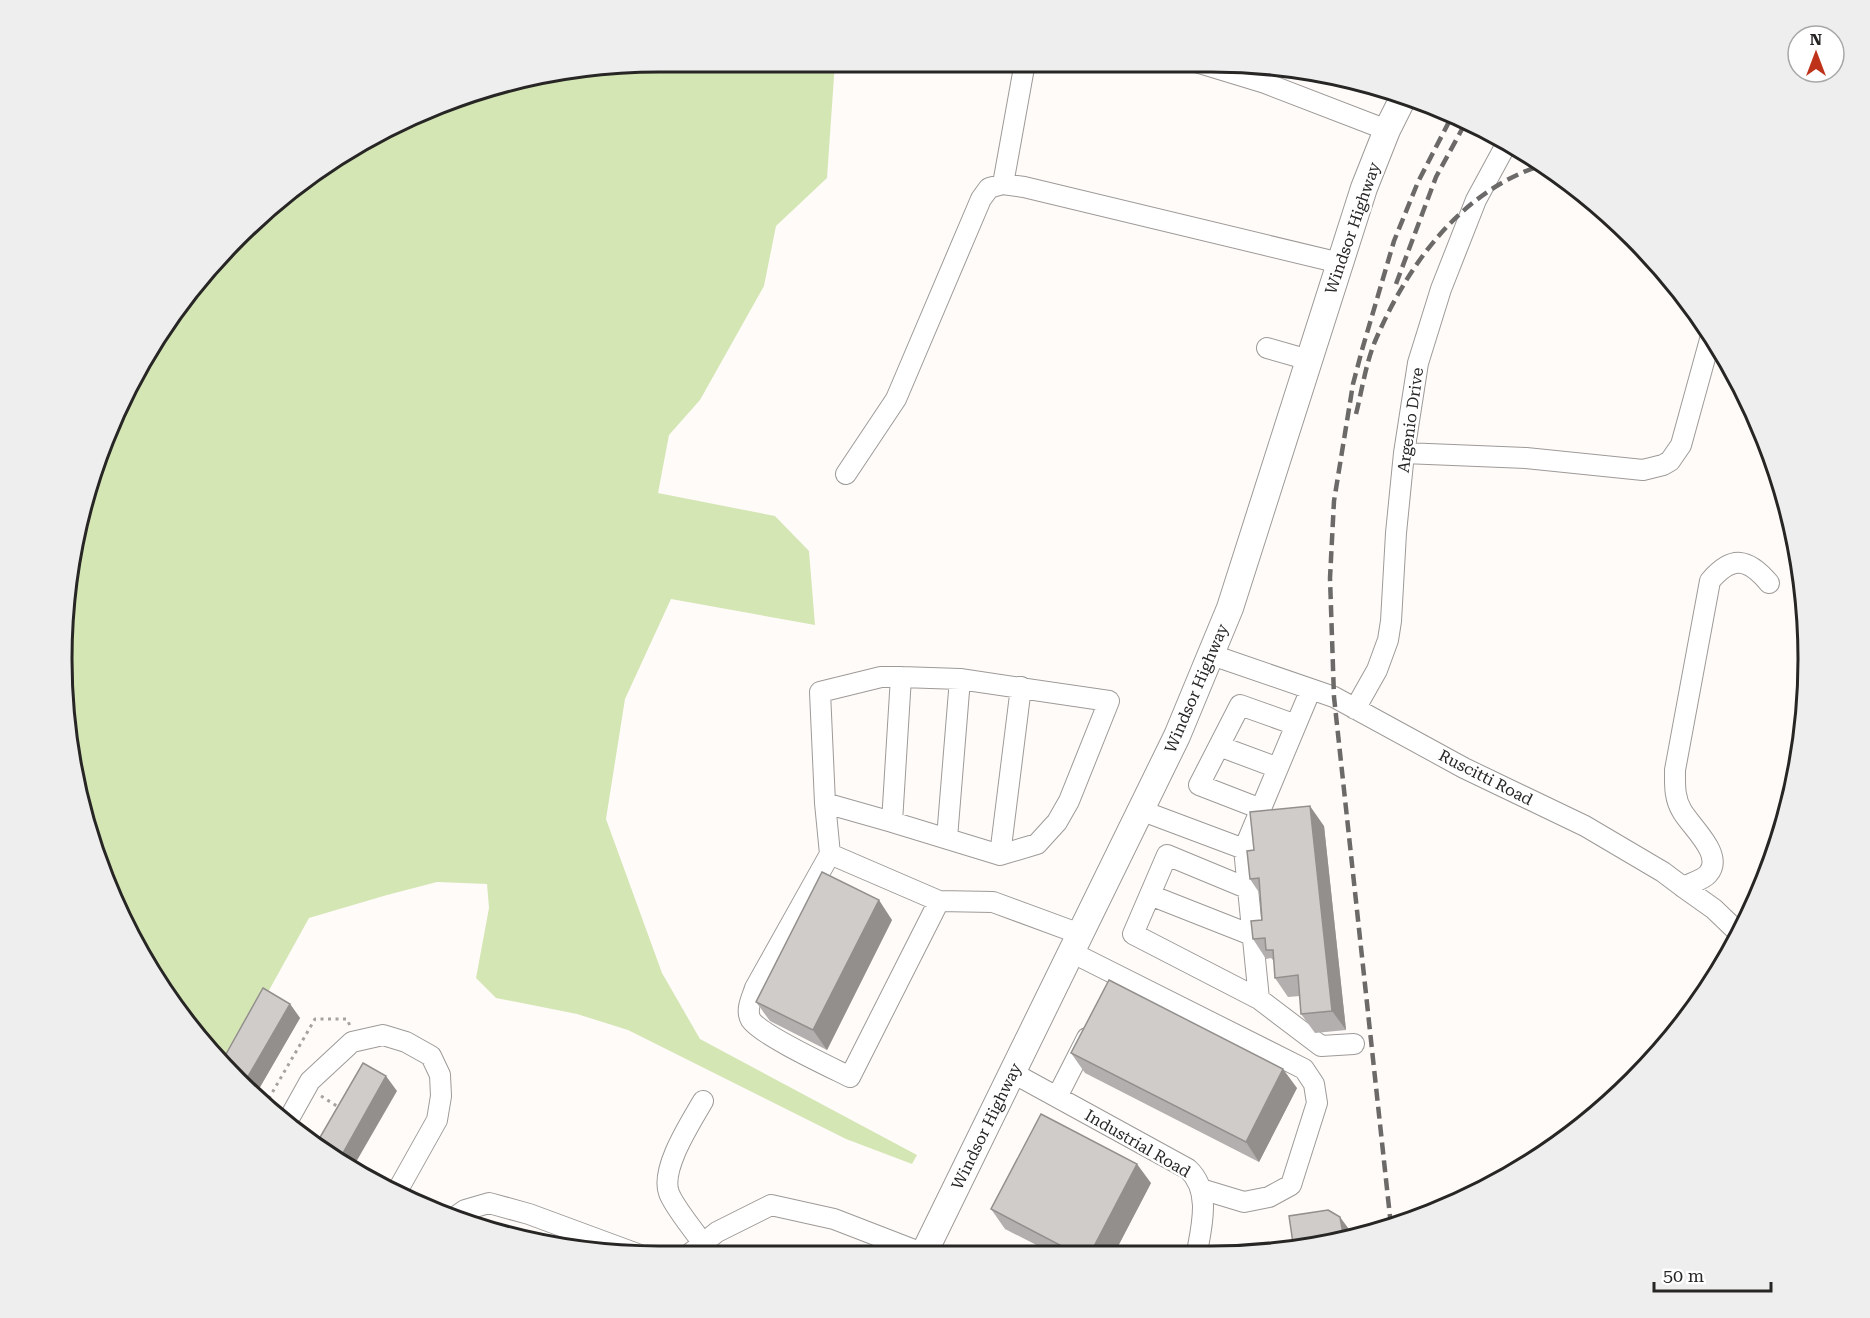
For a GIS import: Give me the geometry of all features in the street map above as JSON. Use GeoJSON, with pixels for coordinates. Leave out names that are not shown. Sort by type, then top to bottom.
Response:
{"type":"FeatureCollection","features":[{"type":"Feature","properties":{"kind":"main road","name":"Windsor Highway"},"geometry":{"type":"LineString","coordinates":[[926,1246],[1177,736],[1212,655],[1230,608],[1364,188],[1400,103]]}},
{"type":"Feature","properties":{"kind":"street"},"geometry":{"type":"LineString","coordinates":[[1003,184],[1023,72]]}},
{"type":"Feature","properties":{"kind":"street"},"geometry":{"type":"LineString","coordinates":[[1231,73],[1265,83],[1387,130]]}},
{"type":"Feature","properties":{"kind":"street","name":"Argenio Drive"},"geometry":{"type":"LineString","coordinates":[[1355,709],[1377,670],[1388,640],[1404,453],[1418,363],[1441,289],[1476,200],[1503,150]]}},
{"type":"Feature","properties":{"kind":"street"},"geometry":{"type":"LineString","coordinates":[[846,474],[896,399],[981,199],[989,188],[1003,184],[1024,187],[1340,263]]}},
{"type":"Feature","properties":{"kind":"street"},"geometry":{"type":"LineString","coordinates":[[1267,348],[1309,360]]}},
{"type":"Feature","properties":{"kind":"street"},"geometry":{"type":"LineString","coordinates":[[1404,453],[1526,459],[1642,470],[1663,465],[1670,461],[1681,445],[1708,348]]}},
{"type":"Feature","properties":{"kind":"street"},"geometry":{"type":"LineString","coordinates":[[1683,887],[1707,876],[1713,865],[1711,851],[1681,809],[1675,792],[1675,770],[1710,581],[1721,568],[1729,564],[1744,563],[1758,570],[1769,583]]}},
{"type":"Feature","properties":{"kind":"street","name":"Ruscitti Road"},"geometry":{"type":"LineString","coordinates":[[1212,655],[1334,697],[1464,768],[1585,826],[1663,872],[1714,909],[1733,927]]}},
{"type":"Feature","properties":{"kind":"street"},"geometry":{"type":"LineString","coordinates":[[825,803],[1000,855],[1037,843],[1057,822],[1069,801],[1109,701],[960,679],[901,676],[881,676],[820,692],[825,803],[830,854],[755,988],[748,1008],[751,1020],[765,1032],[850,1077],[939,901]]}},
{"type":"Feature","properties":{"kind":"street"},"geometry":{"type":"LineString","coordinates":[[892,822],[901,676]]}},
{"type":"Feature","properties":{"kind":"street"},"geometry":{"type":"LineString","coordinates":[[948,838],[960,679]]}},
{"type":"Feature","properties":{"kind":"street"},"geometry":{"type":"LineString","coordinates":[[1000,855],[1021,687]]}},
{"type":"Feature","properties":{"kind":"street"},"geometry":{"type":"LineString","coordinates":[[1259,999],[1244,849],[1311,689]]}},
{"type":"Feature","properties":{"kind":"street"},"geometry":{"type":"LineString","coordinates":[[1261,809],[1199,785],[1240,705],[1296,725]]}},
{"type":"Feature","properties":{"kind":"street"},"geometry":{"type":"LineString","coordinates":[[1219,746],[1278,768]]}},
{"type":"Feature","properties":{"kind":"street"},"geometry":{"type":"LineString","coordinates":[[1140,810],[1244,849]]}},
{"type":"Feature","properties":{"kind":"street"},"geometry":{"type":"LineString","coordinates":[[830,854],[939,901],[993,902],[1076,943],[1118,976],[1304,1069],[1314,1084],[1317,1103],[1291,1185],[1269,1197],[1244,1202],[1201,1189]]}},
{"type":"Feature","properties":{"kind":"street"},"geometry":{"type":"LineString","coordinates":[[1249,889],[1167,855],[1133,934],[1259,999],[1321,1046],[1354,1044]]}},
{"type":"Feature","properties":{"kind":"street"},"geometry":{"type":"LineString","coordinates":[[1150,895],[1254,936]]}},
{"type":"Feature","properties":{"kind":"street"},"geometry":{"type":"LineString","coordinates":[[1108,996],[1118,976]]}},
{"type":"Feature","properties":{"kind":"street"},"geometry":{"type":"LineString","coordinates":[[1058,1097],[1093,1026]]}},
{"type":"Feature","properties":{"kind":"street"},"geometry":{"type":"LineString","coordinates":[[291,1116],[310,1081],[352,1042],[383,1035],[406,1042],[431,1056],[440,1075],[441,1096],[436,1120],[400,1186]]}},
{"type":"Feature","properties":{"kind":"street","name":"Industrial Road"},"geometry":{"type":"LineString","coordinates":[[1013,1073],[1188,1169],[1195,1176],[1201,1189],[1202,1221],[1198,1246]]}},
{"type":"Feature","properties":{"kind":"street"},"geometry":{"type":"LineString","coordinates":[[690,1246],[668,1191],[668,1180],[674,1153],[703,1101]]}},
{"type":"Feature","properties":{"kind":"street"},"geometry":{"type":"LineString","coordinates":[[462,1212],[489,1203],[529,1214],[592,1242]]}},
{"type":"Feature","properties":{"kind":"street"},"geometry":{"type":"LineString","coordinates":[[700,1246],[717,1232],[771,1205],[834,1219],[905,1246]]}},
{"type":"Feature","properties":{"kind":"green space"},"geometry":{"type":"Polygon","coordinates":[[[659,72],[834,72],[827,178],[776,226],[764,286],[700,400],[669,435],[658,493],[775,516],[809,551],[815,625],[671,599],[625,699],[606,819],[662,973],[700,1039],[917,1155],[912,1164],[846,1139],[628,1030],[577,1014],[496,998],[476,978],[489,908],[487,884],[437,882],[309,918],[231,1060],[193,1016],[151,952],[117,884],[92,811],[83,774],[73,697],[73,621],[77,582],[83,544],[103,470],[133,399],[151,365],[193,302],[244,244],[272,218],[302,193],[365,151],[434,117],[507,92],[582,77],[659,72]]]}},
{"type":"Feature","properties":{"kind":"building"},"geometry":{"type":"Polygon","coordinates":[[[1310,806],[1332,1011],[1301,1014],[1298,975],[1275,978],[1273,950],[1266,950],[1265,938],[1253,939],[1251,921],[1262,920],[1259,878],[1250,879],[1247,851],[1254,850],[1250,812],[1310,806]]]}},
{"type":"Feature","properties":{"kind":"building"},"geometry":{"type":"Polygon","coordinates":[[[822,872],[879,900],[813,1030],[756,1002],[822,872]]]}},
{"type":"Feature","properties":{"kind":"building"},"geometry":{"type":"Polygon","coordinates":[[[1109,980],[1283,1069],[1246,1142],[1071,1053],[1109,980]]]}},
{"type":"Feature","properties":{"kind":"building"},"geometry":{"type":"Polygon","coordinates":[[[263,988],[290,1004],[248,1077],[226,1054],[263,988]]]}},
{"type":"Feature","properties":{"kind":"building"},"geometry":{"type":"Polygon","coordinates":[[[363,1063],[386,1076],[343,1153],[320,1138],[363,1063]]]}},
{"type":"Feature","properties":{"kind":"building"},"geometry":{"type":"Polygon","coordinates":[[[1041,1114],[1137,1164],[1094,1246],[1062,1246],[991,1209],[1041,1114]]]}},
{"type":"Feature","properties":{"kind":"building"},"geometry":{"type":"Polygon","coordinates":[[[1328,1210],[1340,1217],[1342,1231],[1293,1240],[1289,1216],[1328,1210]]]}},
{"type":"Feature","properties":{"kind":"railway"},"geometry":{"type":"LineString","coordinates":[[1390,1218],[1334,697],[1330,578],[1334,501],[1353,384],[1394,241],[1418,182],[1449,123]]}},
{"type":"Feature","properties":{"kind":"railway"},"geometry":{"type":"LineString","coordinates":[[1396,284],[1436,177],[1462,129]]}},
{"type":"Feature","properties":{"kind":"railway"},"geometry":{"type":"LineString","coordinates":[[1356,414],[1376,339],[1389,311],[1421,258],[1462,212],[1486,193],[1513,177],[1533,169]]}}]}
